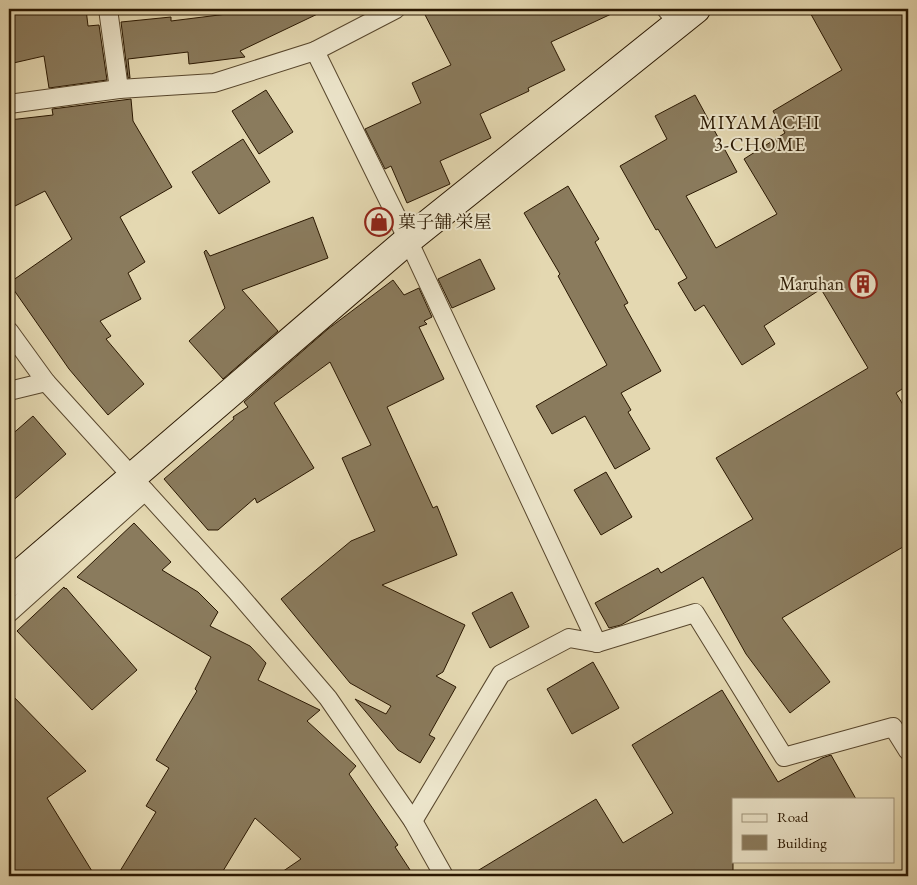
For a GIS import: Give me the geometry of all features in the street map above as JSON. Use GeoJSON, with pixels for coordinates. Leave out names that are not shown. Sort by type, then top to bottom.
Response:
{"type":"FeatureCollection","features":[{"type":"Feature","properties":{"kind":"street"},"geometry":{"type":"LineString","coordinates":[[9,583],[138,484],[408,240],[680,14]]}},
{"type":"Feature","properties":{"kind":"lane"},"geometry":{"type":"LineString","coordinates":[[108,9],[119,89]]}},
{"type":"Feature","properties":{"kind":"lane"},"geometry":{"type":"LineString","coordinates":[[9,104],[119,89],[214,84],[315,51],[396,9]]}},
{"type":"Feature","properties":{"kind":"lane"},"geometry":{"type":"LineString","coordinates":[[315,51],[408,240],[597,644]]}},
{"type":"Feature","properties":{"kind":"lane"},"geometry":{"type":"LineString","coordinates":[[9,331],[46,382],[236,591],[328,698],[413,821],[444,876]]}},
{"type":"Feature","properties":{"kind":"lane"},"geometry":{"type":"LineString","coordinates":[[9,391],[46,382]]}},
{"type":"Feature","properties":{"kind":"lane"},"geometry":{"type":"LineString","coordinates":[[9,613],[138,484]]}},
{"type":"Feature","properties":{"kind":"lane"},"geometry":{"type":"LineString","coordinates":[[413,821],[501,674],[569,638],[597,644],[694,613],[784,757],[893,727],[908,751]]}},
{"type":"Feature","properties":{"kind":"building"},"geometry":{"type":"Polygon","coordinates":[[[9,9],[86,9],[88,26],[99,25],[107,80],[49,88],[44,56],[9,64],[9,9]]]}},
{"type":"Feature","properties":{"kind":"building"},"geometry":{"type":"Polygon","coordinates":[[[250,9],[328,9],[240,51],[245,57],[189,64],[188,52],[128,59],[130,78],[128,78],[121,22],[171,17],[171,21],[251,11],[250,9]]]}},
{"type":"Feature","properties":{"kind":"building"},"geometry":{"type":"Polygon","coordinates":[[[422,9],[622,9],[551,42],[565,70],[528,88],[529,91],[480,114],[491,138],[440,161],[450,184],[407,203],[391,166],[385,169],[365,129],[421,103],[412,83],[451,65],[422,9]]]}},
{"type":"Feature","properties":{"kind":"building","name":"Maruhan"},"geometry":{"type":"Polygon","coordinates":[[[808,9],[908,9],[908,385],[896,393],[908,413],[908,544],[782,618],[830,682],[790,713],[746,654],[703,577],[621,625],[609,628],[595,603],[658,568],[661,573],[753,519],[716,458],[868,368],[821,289],[764,326],[775,344],[742,365],[704,305],[695,311],[678,283],[687,278],[658,229],[656,230],[620,166],[667,139],[655,116],[695,95],[737,172],[686,196],[716,248],[777,214],[744,159],[785,133],[773,111],[842,70],[808,9]]]}},
{"type":"Feature","properties":{"kind":"building"},"geometry":{"type":"Polygon","coordinates":[[[266,90],[293,132],[259,154],[232,111],[266,90]]]}},
{"type":"Feature","properties":{"kind":"building"},"geometry":{"type":"Polygon","coordinates":[[[131,99],[133,121],[172,187],[120,217],[145,262],[128,273],[141,299],[100,321],[111,336],[106,339],[144,384],[108,415],[69,369],[9,283],[72,239],[45,191],[9,209],[9,120],[53,115],[52,109],[131,99]]]}},
{"type":"Feature","properties":{"kind":"building"},"geometry":{"type":"Polygon","coordinates":[[[243,139],[270,182],[219,214],[192,172],[243,139]]]}},
{"type":"Feature","properties":{"kind":"building"},"geometry":{"type":"Polygon","coordinates":[[[568,186],[599,239],[595,242],[628,303],[624,305],[661,371],[621,393],[631,410],[628,412],[650,449],[615,469],[585,416],[552,434],[536,406],[607,365],[558,276],[560,274],[524,213],[568,186]]]}},
{"type":"Feature","properties":{"kind":"building"},"geometry":{"type":"Polygon","coordinates":[[[313,217],[328,258],[242,290],[278,331],[223,379],[189,341],[225,308],[204,252],[206,250],[210,256],[313,217]]]}},
{"type":"Feature","properties":{"kind":"building"},"geometry":{"type":"Polygon","coordinates":[[[480,259],[495,289],[452,308],[438,279],[480,259]]]}},
{"type":"Feature","properties":{"kind":"building"},"geometry":{"type":"Polygon","coordinates":[[[393,280],[404,295],[419,288],[432,317],[424,321],[427,324],[419,327],[444,379],[387,407],[433,508],[437,506],[457,555],[382,585],[465,625],[443,672],[436,676],[456,687],[429,735],[435,738],[420,763],[398,750],[355,699],[386,714],[391,706],[350,683],[281,599],[351,541],[375,531],[342,458],[371,445],[330,362],[274,403],[314,468],[257,503],[255,498],[218,530],[208,530],[164,479],[234,419],[233,417],[248,407],[244,402],[328,329],[393,280]]]}},
{"type":"Feature","properties":{"kind":"building"},"geometry":{"type":"Polygon","coordinates":[[[33,416],[66,454],[9,504],[9,437],[33,416]]]}},
{"type":"Feature","properties":{"kind":"building"},"geometry":{"type":"Polygon","coordinates":[[[606,472],[632,517],[601,535],[574,490],[606,472]]]}},
{"type":"Feature","properties":{"kind":"building"},"geometry":{"type":"Polygon","coordinates":[[[134,523],[171,562],[162,570],[198,592],[218,612],[210,626],[250,646],[266,663],[258,680],[320,710],[307,721],[356,766],[349,774],[398,845],[395,847],[414,876],[276,876],[301,859],[255,818],[220,876],[117,876],[156,812],[146,806],[169,768],[156,760],[197,691],[195,689],[211,657],[77,577],[134,523]]]}},
{"type":"Feature","properties":{"kind":"building"},"geometry":{"type":"Polygon","coordinates":[[[64,587],[137,670],[92,710],[17,631],[64,587]]]}},
{"type":"Feature","properties":{"kind":"building"},"geometry":{"type":"Polygon","coordinates":[[[512,592],[529,627],[490,648],[472,613],[512,592]]]}},
{"type":"Feature","properties":{"kind":"building"},"geometry":{"type":"Polygon","coordinates":[[[593,662],[619,708],[572,734],[547,689],[593,662]]]}},
{"type":"Feature","properties":{"kind":"building"},"geometry":{"type":"Polygon","coordinates":[[[722,690],[778,782],[831,755],[855,798],[732,798],[733,876],[469,876],[596,799],[623,843],[673,813],[632,745],[722,690]]]}},
{"type":"Feature","properties":{"kind":"building"},"geometry":{"type":"Polygon","coordinates":[[[9,692],[86,771],[47,798],[95,876],[9,876],[9,692]]]}},
{"type":"Feature","properties":{"kind":"place","name":"菓子舗 栄屋"},"geometry":{"type":"Point","coordinates":[379,222]}},
{"type":"Feature","properties":{"kind":"place","name":"Maruhan"},"geometry":{"type":"Point","coordinates":[863,284]}},
{"type":"Feature","properties":{"kind":"district","name":"MIYAMACHI 3-CHOME"},"geometry":{"type":"Point","coordinates":[760,133]}}]}
